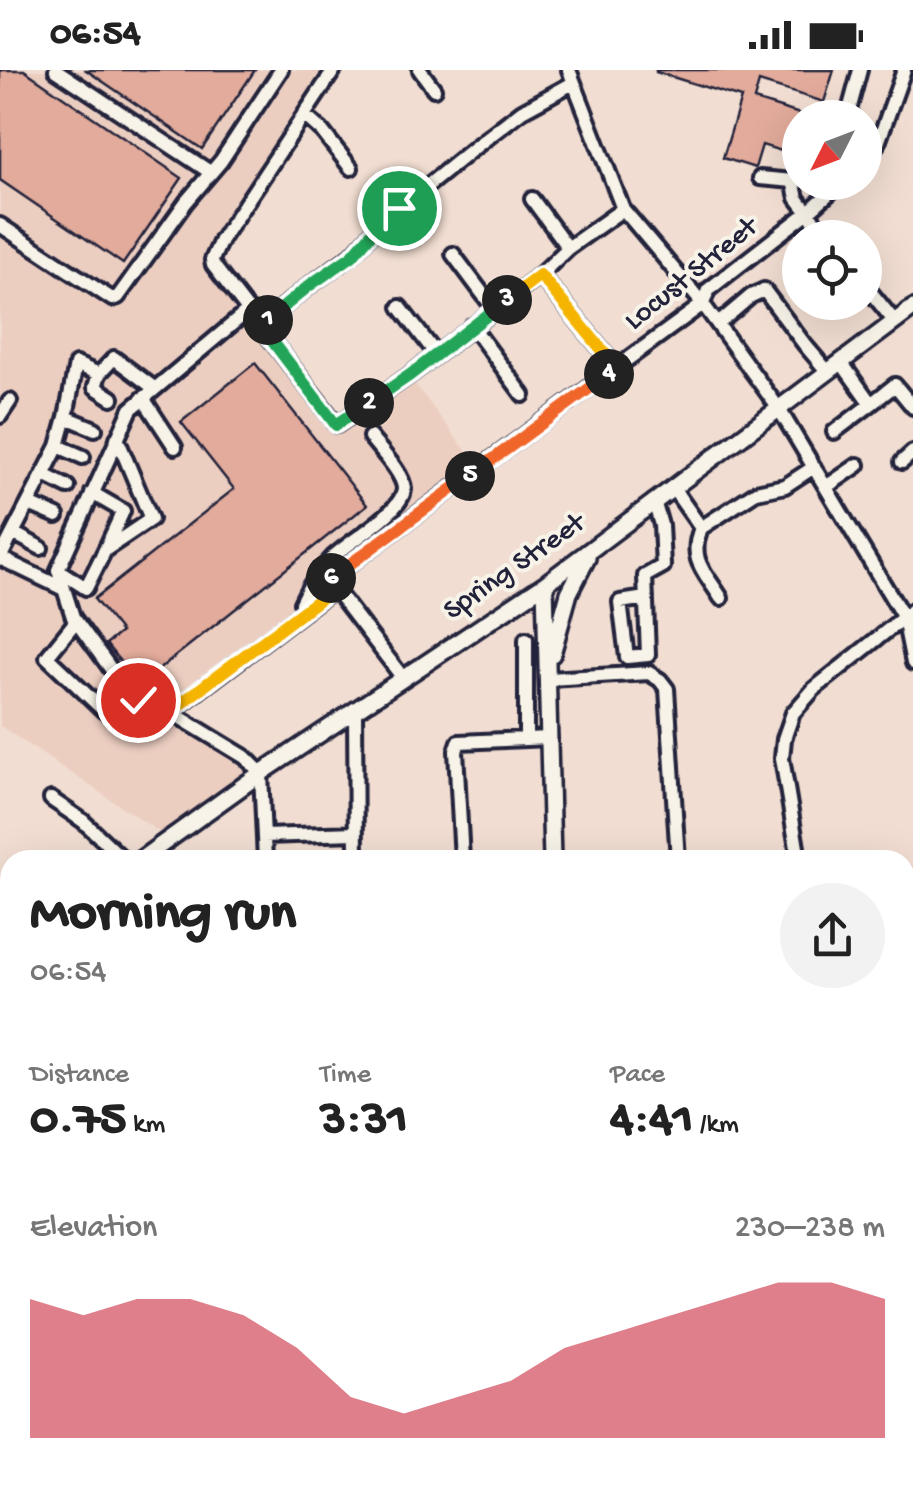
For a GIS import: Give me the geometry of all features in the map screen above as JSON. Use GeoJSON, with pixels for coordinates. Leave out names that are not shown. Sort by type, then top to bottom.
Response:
{"type":"FeatureCollection","features":[{"type":"Feature","properties":{"kind":"main road","name":"Spring Street"},"geometry":{"type":"LineString","coordinates":[[154,850],[261,773],[545,584],[913,308]]}},
{"type":"Feature","properties":{"kind":"main road"},"geometry":{"type":"LineString","coordinates":[[549,673],[569,593],[592,549]]}},
{"type":"Feature","properties":{"kind":"main road"},"geometry":{"type":"LineString","coordinates":[[545,584],[552,850]]}},
{"type":"Feature","properties":{"kind":"street"},"geometry":{"type":"LineString","coordinates":[[56,70],[210,172]]}},
{"type":"Feature","properties":{"kind":"street"},"geometry":{"type":"LineString","coordinates":[[0,224],[112,299],[118,298],[186,202],[221,161],[281,70]]}},
{"type":"Feature","properties":{"kind":"street"},"geometry":{"type":"LineString","coordinates":[[334,70],[220,240],[212,260],[336,425],[410,375],[540,275],[568,248],[623,209]]}},
{"type":"Feature","properties":{"kind":"street"},"geometry":{"type":"LineString","coordinates":[[420,70],[434,89]]}},
{"type":"Feature","properties":{"kind":"street"},"geometry":{"type":"LineString","coordinates":[[852,100],[860,70]]}},
{"type":"Feature","properties":{"kind":"street"},"geometry":{"type":"LineString","coordinates":[[882,133],[904,70]]}},
{"type":"Feature","properties":{"kind":"street"},"geometry":{"type":"LineString","coordinates":[[261,326],[352,256],[399,208],[571,76],[623,209],[703,304],[779,409],[908,614],[913,664]]}},
{"type":"Feature","properties":{"kind":"street"},"geometry":{"type":"LineString","coordinates":[[304,115],[351,168]]}},
{"type":"Feature","properties":{"kind":"street"},"geometry":{"type":"LineString","coordinates":[[760,178],[782,178]]}},
{"type":"Feature","properties":{"kind":"street"},"geometry":{"type":"LineString","coordinates":[[532,199],[568,248]]}},
{"type":"Feature","properties":{"kind":"street"},"geometry":{"type":"LineString","coordinates":[[798,200],[813,220]]}},
{"type":"Feature","properties":{"kind":"street","name":"Locust Street"},"geometry":{"type":"LineString","coordinates":[[170,712],[305,610],[331,584],[703,304],[708,290],[822,200]]}},
{"type":"Feature","properties":{"kind":"street"},"geometry":{"type":"LineString","coordinates":[[453,254],[494,309]]}},
{"type":"Feature","properties":{"kind":"street"},"geometry":{"type":"LineString","coordinates":[[540,275],[617,368]]}},
{"type":"Feature","properties":{"kind":"street"},"geometry":{"type":"LineString","coordinates":[[718,324],[764,290],[805,345],[835,367],[871,404]]}},
{"type":"Feature","properties":{"kind":"street"},"geometry":{"type":"LineString","coordinates":[[882,306],[895,322]]}},
{"type":"Feature","properties":{"kind":"street"},"geometry":{"type":"LineString","coordinates":[[400,308],[436,354]]}},
{"type":"Feature","properties":{"kind":"street"},"geometry":{"type":"LineString","coordinates":[[249,310],[131,408],[58,570],[76,621],[124,687],[138,700],[170,712],[245,757],[261,773],[264,850]]}},
{"type":"Feature","properties":{"kind":"street"},"geometry":{"type":"LineString","coordinates":[[472,326],[523,394]]}},
{"type":"Feature","properties":{"kind":"street"},"geometry":{"type":"LineString","coordinates":[[112,398],[95,387],[99,374],[114,358],[148,393],[175,447]]}},
{"type":"Feature","properties":{"kind":"street"},"geometry":{"type":"LineString","coordinates":[[64,589],[0,558],[58,446],[76,364],[99,374]]}},
{"type":"Feature","properties":{"kind":"street"},"geometry":{"type":"LineString","coordinates":[[834,432],[895,384],[913,407]]}},
{"type":"Feature","properties":{"kind":"street"},"geometry":{"type":"LineString","coordinates":[[0,416],[10,400]]}},
{"type":"Feature","properties":{"kind":"street"},"geometry":{"type":"LineString","coordinates":[[66,417],[95,429]]}},
{"type":"Feature","properties":{"kind":"street"},"geometry":{"type":"LineString","coordinates":[[305,610],[301,603],[304,596],[324,566],[402,497],[399,474],[370,437]]}},
{"type":"Feature","properties":{"kind":"street"},"geometry":{"type":"LineString","coordinates":[[105,550],[151,519],[118,438]]}},
{"type":"Feature","properties":{"kind":"street"},"geometry":{"type":"LineString","coordinates":[[58,446],[83,457]]}},
{"type":"Feature","properties":{"kind":"street"},"geometry":{"type":"LineString","coordinates":[[902,462],[913,452]]}},
{"type":"Feature","properties":{"kind":"street"},"geometry":{"type":"LineString","coordinates":[[826,488],[858,465]]}},
{"type":"Feature","properties":{"kind":"street"},"geometry":{"type":"LineString","coordinates":[[721,598],[695,556],[701,528],[756,492],[785,486],[814,467]]}},
{"type":"Feature","properties":{"kind":"street"},"geometry":{"type":"LineString","coordinates":[[44,476],[68,487]]}},
{"type":"Feature","properties":{"kind":"street"},"geometry":{"type":"LineString","coordinates":[[672,488],[701,528]]}},
{"type":"Feature","properties":{"kind":"street"},"geometry":{"type":"LineString","coordinates":[[58,570],[86,588],[105,550],[122,511],[92,493]]}},
{"type":"Feature","properties":{"kind":"street"},"geometry":{"type":"LineString","coordinates":[[646,598],[620,602],[627,656],[648,655],[646,598],[644,576],[664,566],[661,525],[654,501]]}},
{"type":"Feature","properties":{"kind":"street"},"geometry":{"type":"LineString","coordinates":[[30,504],[57,516]]}},
{"type":"Feature","properties":{"kind":"street"},"geometry":{"type":"LineString","coordinates":[[13,534],[41,548]]}},
{"type":"Feature","properties":{"kind":"street"},"geometry":{"type":"LineString","coordinates":[[331,584],[403,678]]}},
{"type":"Feature","properties":{"kind":"street"},"geometry":{"type":"LineString","coordinates":[[797,850],[782,758],[793,714],[814,689],[908,614]]}},
{"type":"Feature","properties":{"kind":"street"},"geometry":{"type":"LineString","coordinates":[[76,621],[46,657],[104,710],[138,700]]}},
{"type":"Feature","properties":{"kind":"street"},"geometry":{"type":"LineString","coordinates":[[526,639],[526,739]]}},
{"type":"Feature","properties":{"kind":"street"},"geometry":{"type":"LineString","coordinates":[[549,673],[649,674],[667,689],[677,850]]}},
{"type":"Feature","properties":{"kind":"street"},"geometry":{"type":"LineString","coordinates":[[355,711],[356,850]]}},
{"type":"Feature","properties":{"kind":"street"},"geometry":{"type":"LineString","coordinates":[[461,850],[456,746],[464,740],[550,738]]}},
{"type":"Feature","properties":{"kind":"street"},"geometry":{"type":"LineString","coordinates":[[51,799],[113,850]]}},
{"type":"Feature","properties":{"kind":"street"},"geometry":{"type":"LineString","coordinates":[[264,836],[356,833]]}},
{"type":"Feature","properties":{"kind":"shaded area"},"geometry":{"type":"Polygon","coordinates":[[[0,70],[334,70],[212,260],[336,424],[405,371],[480,469],[329,579],[335,588],[171,712],[261,773],[170,839],[0,726],[0,70]]]}},
{"type":"Feature","properties":{"kind":"building"},"geometry":{"type":"Polygon","coordinates":[[[0,70],[24,70],[182,178],[123,264],[0,180],[0,70]]]}},
{"type":"Feature","properties":{"kind":"building"},"geometry":{"type":"Polygon","coordinates":[[[86,70],[255,70],[202,149],[86,70]]]}},
{"type":"Feature","properties":{"kind":"building"},"geometry":{"type":"Polygon","coordinates":[[[834,70],[825,100],[759,82],[754,100],[782,109],[782,151],[762,145],[755,168],[723,158],[741,98],[656,72],[834,70]]]}},
{"type":"Feature","properties":{"kind":"building"},"geometry":{"type":"Polygon","coordinates":[[[255,363],[367,505],[139,685],[106,644],[121,632],[94,599],[234,489],[181,422],[255,363]]]}},
{"type":"Feature","properties":{"kind":"route"},"geometry":{"type":"LineString","coordinates":[[138,700],[170,712],[334,588],[328,580],[617,368],[540,275],[410,375],[336,425],[261,326],[352,256],[399,208]]}}]}
